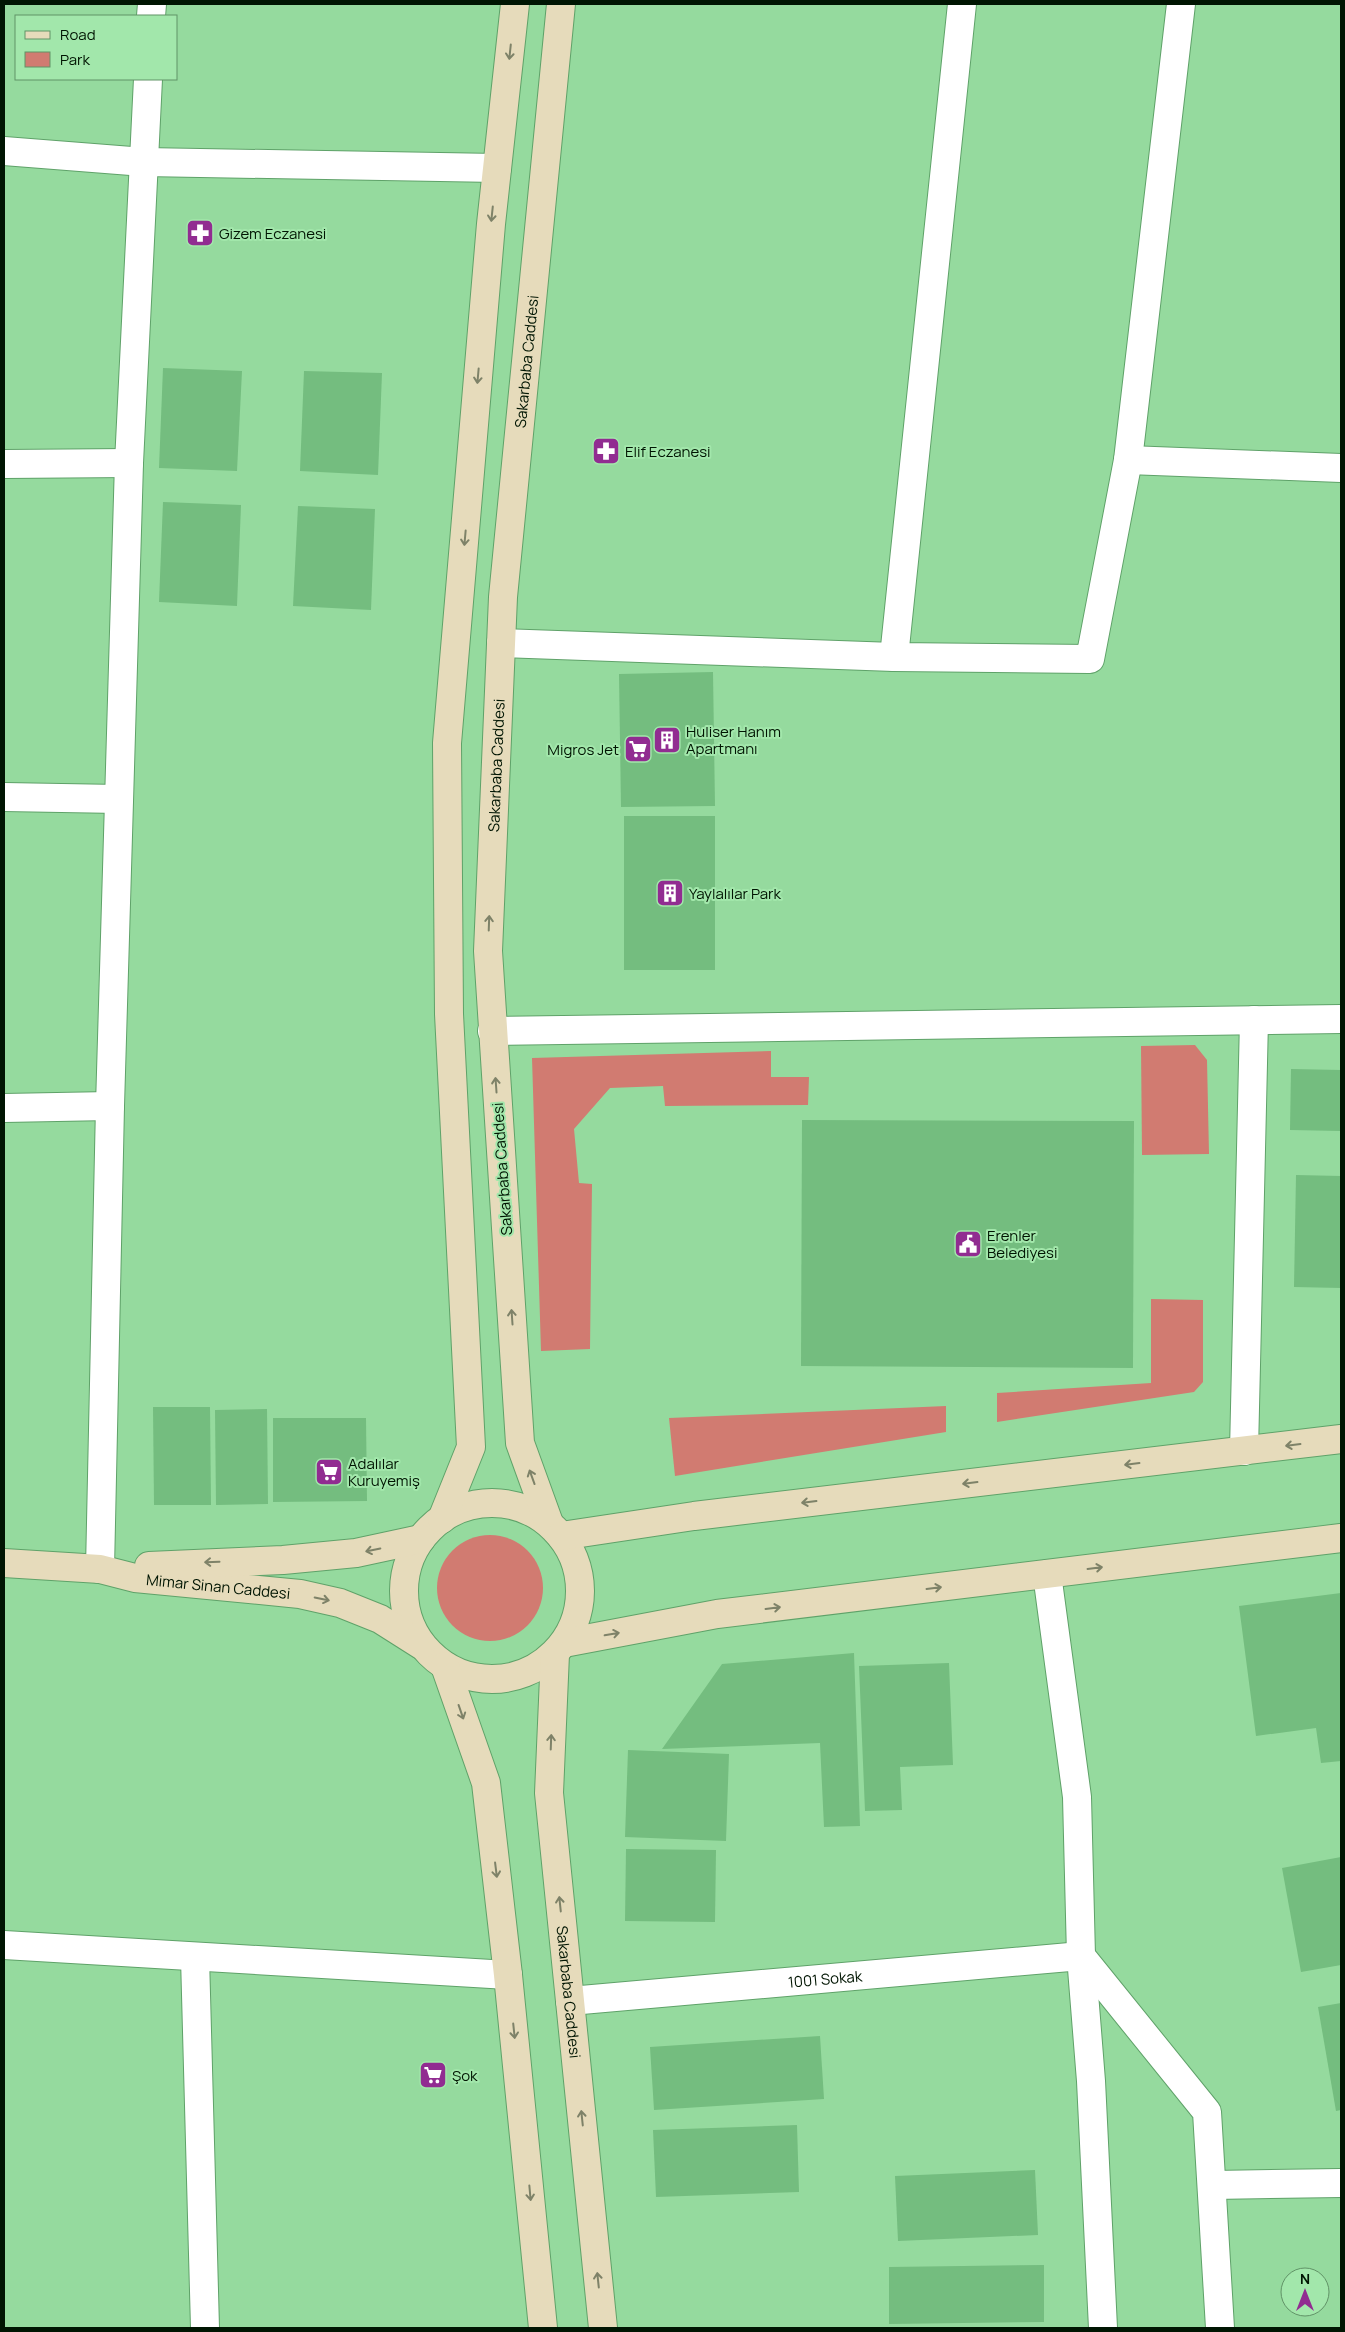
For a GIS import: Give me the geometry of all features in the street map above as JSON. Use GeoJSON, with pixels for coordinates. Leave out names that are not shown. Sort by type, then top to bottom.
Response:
{"type":"FeatureCollection","features":[{"type":"Feature","properties":{"kind":"main road"},"geometry":{"type":"LineString","coordinates":[[442,1519],[471,1447],[449,1014],[447,743],[497,168],[516,4]]}},
{"type":"Feature","properties":{"kind":"main road","name":"Sakarbaba Caddesi"},"geometry":{"type":"LineString","coordinates":[[555,1530],[520,1443],[488,950],[503,597],[561,4]]}},
{"type":"Feature","properties":{"kind":"main road"},"geometry":{"type":"LineString","coordinates":[[555,1530],[694,1516],[1341,1439]]}},
{"type":"Feature","properties":{"kind":"main road"},"geometry":{"type":"LineString","coordinates":[[496,1503],[524,1509],[555,1530],[575,1560],[581,1589],[577,1617],[560,1648],[530,1671],[502,1679],[473,1677],[445,1666],[423,1647],[409,1622],[404,1593],[408,1564],[421,1540],[442,1519],[467,1506],[496,1503]]}},
{"type":"Feature","properties":{"kind":"main road"},"geometry":{"type":"LineString","coordinates":[[560,1648],[717,1614],[1341,1538]]}},
{"type":"Feature","properties":{"kind":"main road"},"geometry":{"type":"LineString","coordinates":[[100,1569],[184,1563],[283,1560],[347,1554],[421,1540]]}},
{"type":"Feature","properties":{"kind":"main road","name":"Mimar Sinan Caddesi"},"geometry":{"type":"LineString","coordinates":[[4,1562],[100,1569],[136,1578],[300,1594],[340,1603],[380,1619],[423,1647]]}},
{"type":"Feature","properties":{"kind":"main road","name":"Sakarbaba Caddesi"},"geometry":{"type":"LineString","coordinates":[[560,1648],[549,1793],[603,2328]]}},
{"type":"Feature","properties":{"kind":"main road"},"geometry":{"type":"LineString","coordinates":[[445,1666],[486,1783],[508,1975],[543,2328]]}},
{"type":"Feature","properties":{"kind":"street"},"geometry":{"type":"LineString","coordinates":[[894,657],[962,4]]}},
{"type":"Feature","properties":{"kind":"street"},"geometry":{"type":"LineString","coordinates":[[501,643],[894,657],[1090,659],[1128,460],[1175,74],[1181,4]]}},
{"type":"Feature","properties":{"kind":"street"},"geometry":{"type":"LineString","coordinates":[[100,1569],[110,1106],[129,463],[148,80]]}},
{"type":"Feature","properties":{"kind":"street"},"geometry":{"type":"LineString","coordinates":[[4,151],[144,162],[497,168]]}},
{"type":"Feature","properties":{"kind":"street"},"geometry":{"type":"LineString","coordinates":[[1128,460],[1341,468]]}},
{"type":"Feature","properties":{"kind":"street"},"geometry":{"type":"LineString","coordinates":[[4,464],[129,463]]}},
{"type":"Feature","properties":{"kind":"street"},"geometry":{"type":"LineString","coordinates":[[4,797],[119,799]]}},
{"type":"Feature","properties":{"kind":"street"},"geometry":{"type":"LineString","coordinates":[[492,1032],[1341,1019]]}},
{"type":"Feature","properties":{"kind":"street"},"geometry":{"type":"LineString","coordinates":[[1244,1451],[1254,1020]]}},
{"type":"Feature","properties":{"kind":"street"},"geometry":{"type":"LineString","coordinates":[[4,1108],[110,1106]]}},
{"type":"Feature","properties":{"kind":"street"},"geometry":{"type":"LineString","coordinates":[[1047,1574],[1077,1797],[1081,1956],[1091,2081],[1103,2328]]}},
{"type":"Feature","properties":{"kind":"street"},"geometry":{"type":"LineString","coordinates":[[4,1945],[508,1975]]}},
{"type":"Feature","properties":{"kind":"street"},"geometry":{"type":"LineString","coordinates":[[1081,1956],[1207,2112],[1213,2185],[1220,2328]]}},
{"type":"Feature","properties":{"kind":"street","name":"1001 Sokak"},"geometry":{"type":"LineString","coordinates":[[570,2001],[1081,1956]]}},
{"type":"Feature","properties":{"kind":"street"},"geometry":{"type":"LineString","coordinates":[[194,1957],[205,2328]]}},
{"type":"Feature","properties":{"kind":"street"},"geometry":{"type":"LineString","coordinates":[[1213,2185],[1341,2183]]}},
{"type":"Feature","properties":{"kind":"green space"},"geometry":{"type":"Polygon","coordinates":[[[1195,1045],[1207,1060],[1209,1154],[1142,1155],[1141,1046],[1195,1045]]]}},
{"type":"Feature","properties":{"kind":"green space"},"geometry":{"type":"Polygon","coordinates":[[[771,1051],[771,1077],[809,1077],[808,1105],[665,1106],[663,1086],[610,1088],[574,1129],[579,1183],[592,1184],[590,1349],[541,1351],[532,1058],[771,1051]]]}},
{"type":"Feature","properties":{"kind":"green space"},"geometry":{"type":"Polygon","coordinates":[[[1151,1299],[1203,1300],[1203,1382],[1194,1392],[997,1422],[997,1393],[1151,1383],[1151,1299]]]}},
{"type":"Feature","properties":{"kind":"green space"},"geometry":{"type":"Polygon","coordinates":[[[946,1406],[946,1432],[675,1476],[669,1418],[946,1406]]]}},
{"type":"Feature","properties":{"kind":"green space"},"geometry":{"type":"Polygon","coordinates":[[[490,1535],[510,1539],[528,1550],[539,1568],[543,1588],[539,1608],[528,1626],[510,1637],[490,1641],[470,1637],[452,1626],[441,1608],[437,1588],[441,1568],[452,1550],[470,1539],[490,1535]]]}},
{"type":"Feature","properties":{"kind":"building"},"geometry":{"type":"Polygon","coordinates":[[[163,368],[242,371],[237,471],[159,468],[163,368]]]}},
{"type":"Feature","properties":{"kind":"building"},"geometry":{"type":"Polygon","coordinates":[[[304,371],[382,373],[378,475],[300,471],[304,371]]]}},
{"type":"Feature","properties":{"kind":"building"},"geometry":{"type":"Polygon","coordinates":[[[163,502],[241,505],[237,606],[159,602],[163,502]]]}},
{"type":"Feature","properties":{"kind":"building"},"geometry":{"type":"Polygon","coordinates":[[[298,506],[375,509],[371,610],[293,606],[298,506]]]}},
{"type":"Feature","properties":{"kind":"building","name":"Huliser Hanım Apartmanı"},"geometry":{"type":"Polygon","coordinates":[[[713,672],[715,806],[621,807],[619,674],[713,672]]]}},
{"type":"Feature","properties":{"kind":"building","name":"Yaylalılar Park"},"geometry":{"type":"Polygon","coordinates":[[[624,816],[715,816],[715,970],[624,970],[624,816]]]}},
{"type":"Feature","properties":{"kind":"building"},"geometry":{"type":"Polygon","coordinates":[[[1291,1069],[1341,1070],[1341,1131],[1290,1130],[1291,1069]]]}},
{"type":"Feature","properties":{"kind":"building","name":"Erenler Belediyesi"},"geometry":{"type":"Polygon","coordinates":[[[802,1120],[1134,1121],[1133,1368],[801,1366],[802,1120]]]}},
{"type":"Feature","properties":{"kind":"building"},"geometry":{"type":"Polygon","coordinates":[[[1296,1175],[1341,1176],[1341,1288],[1294,1287],[1296,1175]]]}},
{"type":"Feature","properties":{"kind":"building"},"geometry":{"type":"Polygon","coordinates":[[[153,1407],[210,1407],[211,1505],[154,1505],[153,1407]]]}},
{"type":"Feature","properties":{"kind":"building"},"geometry":{"type":"Polygon","coordinates":[[[267,1409],[268,1504],[216,1505],[215,1410],[267,1409]]]}},
{"type":"Feature","properties":{"kind":"building"},"geometry":{"type":"Polygon","coordinates":[[[273,1418],[366,1418],[367,1501],[273,1502],[273,1418]]]}},
{"type":"Feature","properties":{"kind":"building"},"geometry":{"type":"Polygon","coordinates":[[[1341,1593],[1341,1761],[1321,1763],[1316,1728],[1256,1736],[1239,1606],[1341,1593]]]}},
{"type":"Feature","properties":{"kind":"building"},"geometry":{"type":"Polygon","coordinates":[[[854,1653],[860,1826],[824,1827],[820,1743],[662,1749],[722,1664],[854,1653]]]}},
{"type":"Feature","properties":{"kind":"building"},"geometry":{"type":"Polygon","coordinates":[[[949,1663],[953,1765],[900,1767],[902,1810],[865,1811],[859,1666],[949,1663]]]}},
{"type":"Feature","properties":{"kind":"building"},"geometry":{"type":"Polygon","coordinates":[[[628,1750],[729,1754],[726,1841],[625,1837],[628,1750]]]}},
{"type":"Feature","properties":{"kind":"building"},"geometry":{"type":"Polygon","coordinates":[[[626,1849],[716,1850],[715,1922],[625,1921],[626,1849]]]}},
{"type":"Feature","properties":{"kind":"building"},"geometry":{"type":"Polygon","coordinates":[[[1341,1857],[1341,1965],[1301,1972],[1282,1868],[1341,1857]]]}},
{"type":"Feature","properties":{"kind":"building"},"geometry":{"type":"Polygon","coordinates":[[[1341,2003],[1341,2110],[1336,2111],[1318,2007],[1341,2003]]]}},
{"type":"Feature","properties":{"kind":"building"},"geometry":{"type":"Polygon","coordinates":[[[820,2036],[824,2099],[654,2110],[650,2047],[820,2036]]]}},
{"type":"Feature","properties":{"kind":"building"},"geometry":{"type":"Polygon","coordinates":[[[797,2125],[799,2192],[656,2197],[653,2130],[797,2125]]]}},
{"type":"Feature","properties":{"kind":"building"},"geometry":{"type":"Polygon","coordinates":[[[1035,2170],[1038,2235],[898,2241],[895,2176],[1035,2170]]]}},
{"type":"Feature","properties":{"kind":"building"},"geometry":{"type":"Polygon","coordinates":[[[1044,2265],[1044,2322],[889,2324],[889,2267],[1044,2265]]]}},
{"type":"Feature","properties":{"kind":"place","name":"Gizem Eczanesi"},"geometry":{"type":"Point","coordinates":[200,233]}},
{"type":"Feature","properties":{"kind":"place","name":"Elif Eczanesi"},"geometry":{"type":"Point","coordinates":[606,451]}},
{"type":"Feature","properties":{"kind":"place","name":"Huliser Hanım Apartmanı"},"geometry":{"type":"Point","coordinates":[667,740]}},
{"type":"Feature","properties":{"kind":"place","name":"Migros Jet"},"geometry":{"type":"Point","coordinates":[638,749]}},
{"type":"Feature","properties":{"kind":"place","name":"Yaylalılar Park"},"geometry":{"type":"Point","coordinates":[670,893]}},
{"type":"Feature","properties":{"kind":"place","name":"Erenler Belediyesi"},"geometry":{"type":"Point","coordinates":[968,1244]}},
{"type":"Feature","properties":{"kind":"place","name":"Adalılar Kuruyemiş"},"geometry":{"type":"Point","coordinates":[329,1472]}},
{"type":"Feature","properties":{"kind":"place","name":"Şok"},"geometry":{"type":"Point","coordinates":[433,2075]}}]}
